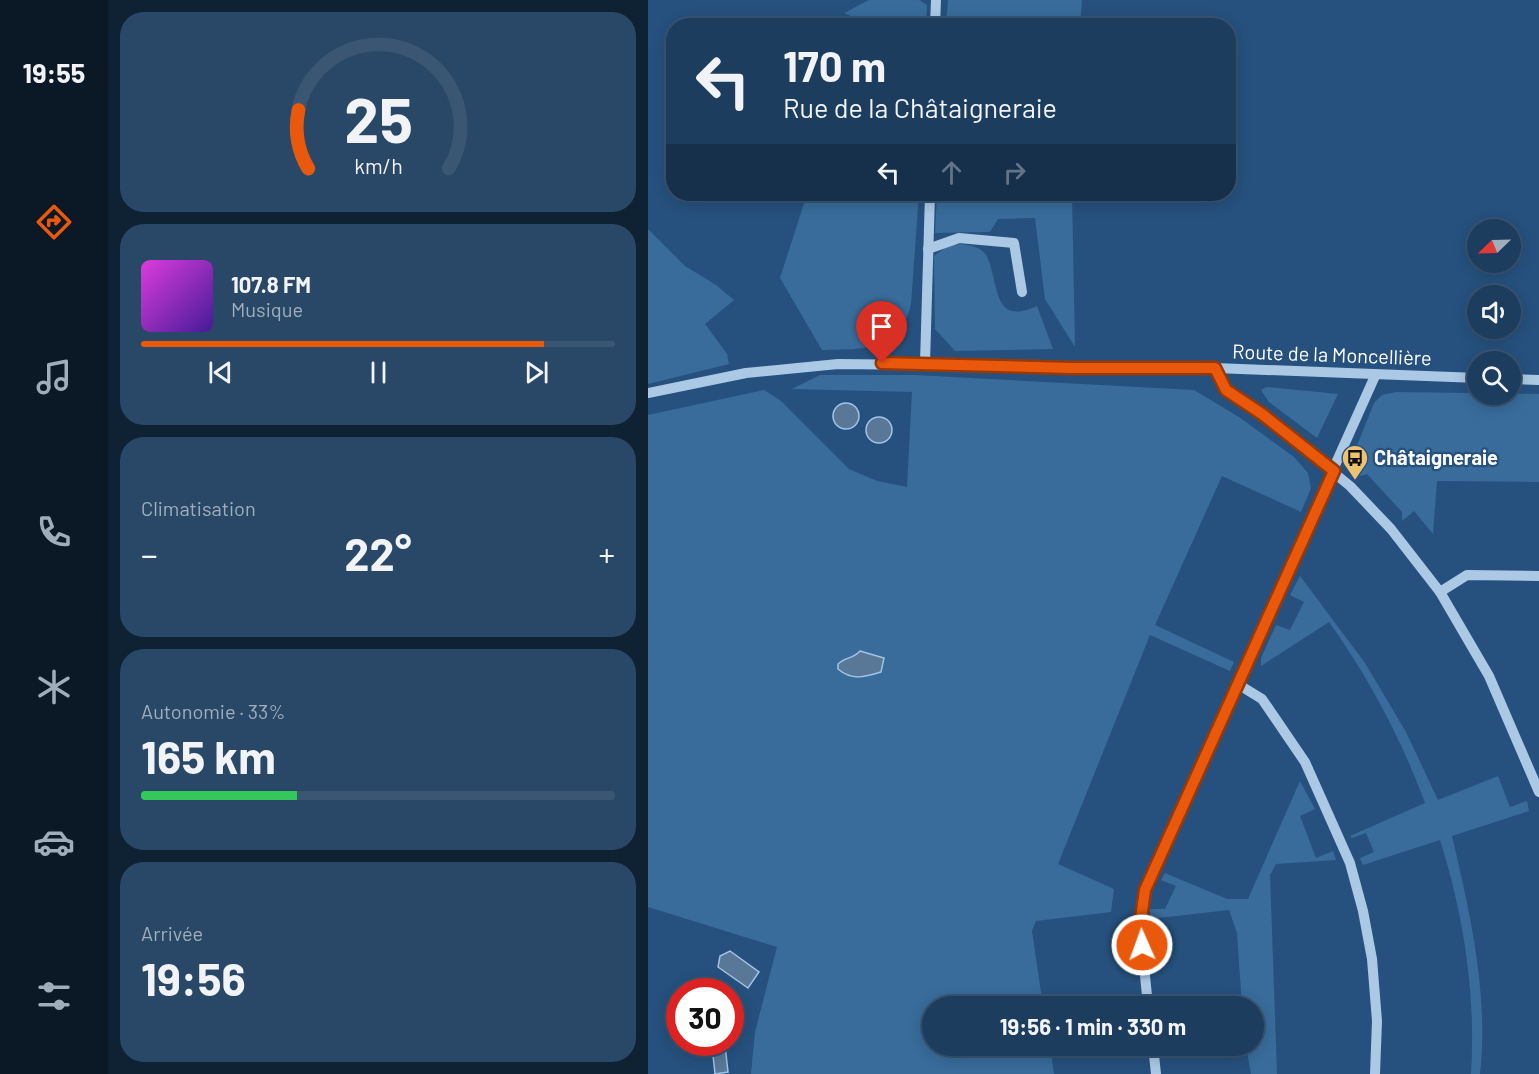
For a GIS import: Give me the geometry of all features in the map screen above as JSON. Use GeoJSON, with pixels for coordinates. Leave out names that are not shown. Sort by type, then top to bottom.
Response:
{"type":"FeatureCollection","features":[{"type":"Feature","properties":{"kind":"street"},"geometry":{"type":"LineString","coordinates":[[935,1],[935,18]]}},
{"type":"Feature","properties":{"kind":"street"},"geometry":{"type":"LineString","coordinates":[[925,363],[930,201]]}},
{"type":"Feature","properties":{"kind":"street"},"geometry":{"type":"LineString","coordinates":[[928,249],[959,238],[1014,243],[1022,292]]}},
{"type":"Feature","properties":{"kind":"street","name":"Route de la Moncellière"},"geometry":{"type":"LineString","coordinates":[[648,393],[746,373],[838,364],[925,363],[1071,368],[1215,368],[1374,376],[1467,378]]}},
{"type":"Feature","properties":{"kind":"street"},"geometry":{"type":"LineString","coordinates":[[1215,368],[1226,390],[1262,414],[1334,471],[1391,529],[1440,592],[1489,676],[1539,792]]}},
{"type":"Feature","properties":{"kind":"street"},"geometry":{"type":"LineString","coordinates":[[1148,996],[1140,925],[1145,890],[1236,683],[1334,471],[1374,376]]}},
{"type":"Feature","properties":{"kind":"street"},"geometry":{"type":"LineString","coordinates":[[1521,379],[1539,380]]}},
{"type":"Feature","properties":{"kind":"street"},"geometry":{"type":"LineString","coordinates":[[1440,592],[1467,574],[1539,576]]}},
{"type":"Feature","properties":{"kind":"street"},"geometry":{"type":"LineString","coordinates":[[1236,683],[1262,699],[1305,762],[1350,863],[1363,911],[1372,959],[1377,1021],[1375,1074]]}},
{"type":"Feature","properties":{"kind":"street"},"geometry":{"type":"LineString","coordinates":[[1154,1056],[1156,1074]]}},
{"type":"Feature","properties":{"kind":"shaded area"},"geometry":{"type":"Polygon","coordinates":[[[869,0],[919,0],[927,5],[926,18],[855,18],[844,13],[869,0]]]}},
{"type":"Feature","properties":{"kind":"shaded area"},"geometry":{"type":"Polygon","coordinates":[[[948,0],[1082,0],[1081,18],[947,18],[948,0]]]}},
{"type":"Feature","properties":{"kind":"shaded area"},"geometry":{"type":"Polygon","coordinates":[[[805,201],[918,201],[911,304],[906,320],[889,339],[865,348],[822,350],[780,278],[805,201]]]}},
{"type":"Feature","properties":{"kind":"shaded area"},"geometry":{"type":"Polygon","coordinates":[[[937,201],[1072,201],[1075,347],[1045,299],[1035,218],[998,219],[990,232],[935,233],[937,201]]]}},
{"type":"Feature","properties":{"kind":"shaded area"},"geometry":{"type":"Polygon","coordinates":[[[648,229],[685,266],[716,285],[734,300],[705,324],[727,354],[729,364],[648,384],[648,229]]]}},
{"type":"Feature","properties":{"kind":"shaded area"},"geometry":{"type":"Polygon","coordinates":[[[961,244],[978,248],[984,252],[999,298],[1004,306],[1011,311],[1022,311],[1037,306],[1053,349],[955,351],[935,329],[934,256],[949,245],[961,244]]]}},
{"type":"Feature","properties":{"kind":"shaded area"},"geometry":{"type":"Polygon","coordinates":[[[820,375],[915,375],[1194,390],[1239,417],[1294,457],[1308,473],[1311,488],[1301,512],[1222,476],[1155,625],[1234,662],[1230,671],[1150,635],[1058,864],[1114,889],[1111,912],[1036,921],[1032,931],[1042,996],[922,996],[922,1056],[1051,1056],[1054,1074],[751,1074],[755,1032],[777,947],[648,907],[648,415],[764,390],[781,401],[849,469],[877,481],[907,487],[912,392],[792,389],[820,375]]]}},
{"type":"Feature","properties":{"kind":"shaded area"},"geometry":{"type":"Polygon","coordinates":[[[1267,387],[1338,394],[1317,438],[1269,402],[1261,390],[1267,387]]]}},
{"type":"Feature","properties":{"kind":"shaded area"},"geometry":{"type":"Polygon","coordinates":[[[1396,392],[1467,393],[1467,405],[1521,405],[1521,394],[1539,394],[1539,482],[1437,481],[1433,534],[1414,511],[1402,521],[1402,512],[1367,474],[1357,477],[1352,458],[1374,403],[1382,395],[1396,392]]]}},
{"type":"Feature","properties":{"kind":"shaded area"},"geometry":{"type":"Polygon","coordinates":[[[846,403],[855,407],[859,416],[855,425],[846,429],[837,425],[833,416],[837,407],[846,403]]]}},
{"type":"Feature","properties":{"kind":"shaded area"},"geometry":{"type":"Polygon","coordinates":[[[879,417],[888,421],[892,430],[888,439],[879,443],[870,439],[866,430],[870,421],[879,417]]]}},
{"type":"Feature","properties":{"kind":"shaded area"},"geometry":{"type":"Polygon","coordinates":[[[1300,576],[1365,663],[1406,732],[1438,800],[1498,776],[1510,807],[1527,801],[1529,811],[1452,836],[1471,924],[1480,984],[1482,1044],[1480,1074],[1471,1074],[1470,985],[1456,897],[1440,840],[1363,865],[1360,858],[1374,852],[1366,833],[1352,838],[1350,836],[1425,803],[1406,755],[1383,709],[1358,665],[1329,622],[1261,666],[1261,658],[1276,625],[1290,630],[1304,602],[1290,595],[1300,576]]]}},
{"type":"Feature","properties":{"kind":"shaded area"},"geometry":{"type":"Polygon","coordinates":[[[860,651],[884,658],[881,672],[854,677],[838,669],[838,664],[860,651]]]}},
{"type":"Feature","properties":{"kind":"shaded area"},"geometry":{"type":"Polygon","coordinates":[[[1300,781],[1315,809],[1300,816],[1316,858],[1333,851],[1336,860],[1276,864],[1270,875],[1277,1074],[1251,1074],[1248,1056],[1264,1056],[1264,996],[1241,996],[1237,933],[1229,910],[1150,919],[1150,909],[1165,909],[1176,886],[1161,880],[1165,873],[1227,899],[1248,899],[1300,781]]]}},
{"type":"Feature","properties":{"kind":"shaded area"},"geometry":{"type":"Polygon","coordinates":[[[730,951],[759,972],[748,988],[744,985],[744,978],[734,978],[718,967],[720,956],[730,951]]]}},
{"type":"Feature","properties":{"kind":"shaded area"},"geometry":{"type":"Polygon","coordinates":[[[713,1056],[726,1056],[728,1072],[715,1074],[713,1056]]]}},
{"type":"Feature","properties":{"kind":"place","name":"Châtaigneraie"},"geometry":{"type":"Point","coordinates":[1355,481]}},
{"type":"Feature","properties":{"kind":"route"},"geometry":{"type":"LineString","coordinates":[[882,363],[1071,368],[1215,368],[1226,390],[1262,414],[1334,471],[1312,514],[1145,890],[1140,925],[1142,945]]}}]}
